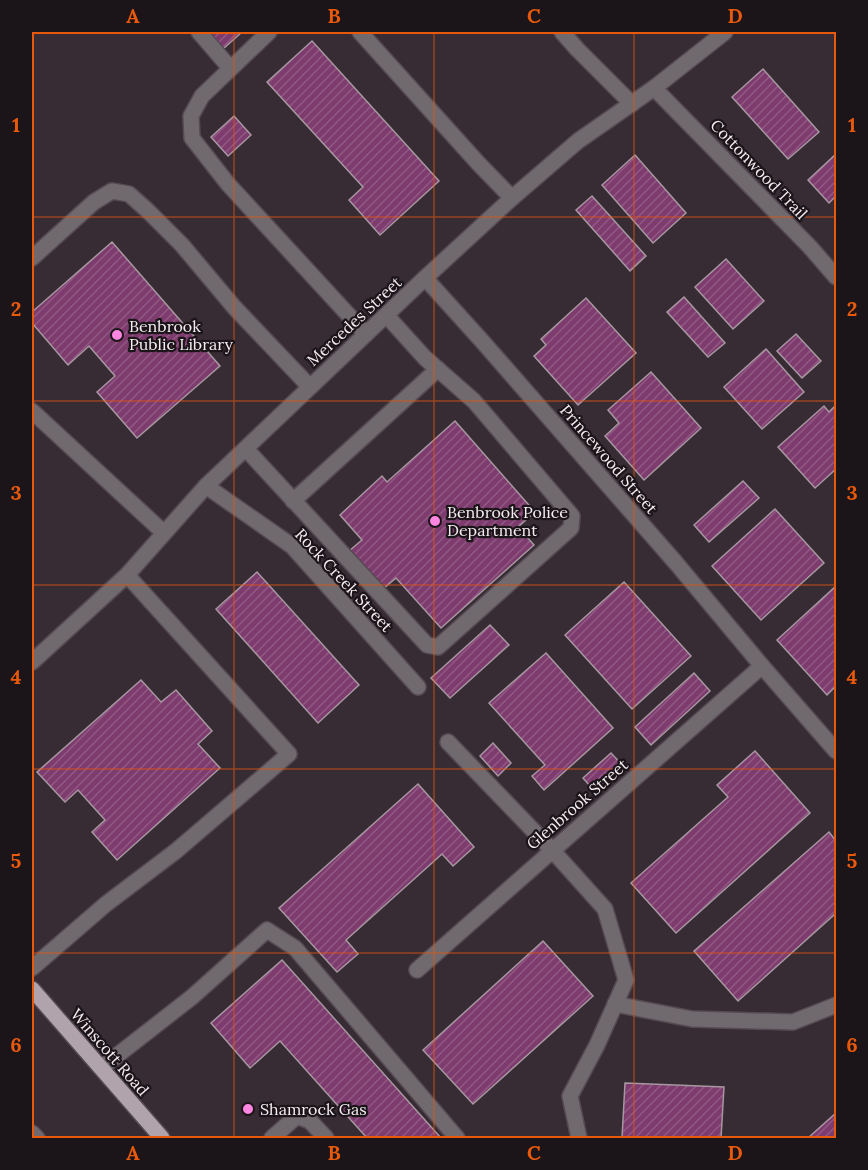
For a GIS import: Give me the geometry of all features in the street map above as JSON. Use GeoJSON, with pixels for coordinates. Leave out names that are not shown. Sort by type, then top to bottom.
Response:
{"type":"FeatureCollection","features":[{"type":"Feature","properties":{"kind":"main road","name":"Winscott Road"},"geometry":{"type":"LineString","coordinates":[[32,989],[162,1138]]}},
{"type":"Feature","properties":{"kind":"street"},"geometry":{"type":"LineString","coordinates":[[199,32],[230,68]]}},
{"type":"Feature","properties":{"kind":"street"},"geometry":{"type":"LineString","coordinates":[[269,32],[202,96],[191,116],[192,138],[228,184],[366,334]]}},
{"type":"Feature","properties":{"kind":"street"},"geometry":{"type":"LineString","coordinates":[[360,32],[512,198]]}},
{"type":"Feature","properties":{"kind":"street"},"geometry":{"type":"LineString","coordinates":[[562,32],[632,104]]}},
{"type":"Feature","properties":{"kind":"street","name":"Mercedes Street"},"geometry":{"type":"LineString","coordinates":[[32,662],[127,575],[206,486],[512,198],[578,141],[654,88],[725,32]]}},
{"type":"Feature","properties":{"kind":"street","name":"Cottonwood Trail"},"geometry":{"type":"LineString","coordinates":[[654,88],[837,277]]}},
{"type":"Feature","properties":{"kind":"street"},"geometry":{"type":"LineString","coordinates":[[32,258],[94,202],[112,191],[129,194],[182,245],[234,307],[310,387]]}},
{"type":"Feature","properties":{"kind":"street","name":"Princewood Street"},"geometry":{"type":"LineString","coordinates":[[425,278],[676,563],[837,751]]}},
{"type":"Feature","properties":{"kind":"street"},"geometry":{"type":"LineString","coordinates":[[246,449],[427,645],[438,647],[572,528],[572,516],[474,401],[425,358],[387,316]]}},
{"type":"Feature","properties":{"kind":"street"},"geometry":{"type":"LineString","coordinates":[[293,501],[438,369]]}},
{"type":"Feature","properties":{"kind":"street"},"geometry":{"type":"LineString","coordinates":[[32,411],[164,533]]}},
{"type":"Feature","properties":{"kind":"street","name":"Rock Creek Street"},"geometry":{"type":"LineString","coordinates":[[206,486],[292,546],[418,687]]}},
{"type":"Feature","properties":{"kind":"street"},"geometry":{"type":"LineString","coordinates":[[32,968],[106,904],[176,851],[289,754],[127,575]]}},
{"type":"Feature","properties":{"kind":"street","name":"Glenbrook Street"},"geometry":{"type":"LineString","coordinates":[[417,970],[762,666]]}},
{"type":"Feature","properties":{"kind":"street"},"geometry":{"type":"LineString","coordinates":[[448,742],[605,909],[626,980],[597,1046],[570,1096],[579,1138]]}},
{"type":"Feature","properties":{"kind":"street"},"geometry":{"type":"LineString","coordinates":[[101,1068],[192,997],[267,930],[295,948],[457,1138]]}},
{"type":"Feature","properties":{"kind":"street"},"geometry":{"type":"LineString","coordinates":[[615,1004],[692,1019],[792,1022],[837,1005]]}},
{"type":"Feature","properties":{"kind":"street"},"geometry":{"type":"LineString","coordinates":[[272,1138],[297,1116],[310,1121],[326,1138]]}},
{"type":"Feature","properties":{"kind":"street"},"geometry":{"type":"LineString","coordinates":[[32,1133],[37,1138]]}},
{"type":"Feature","properties":{"kind":"building"},"geometry":{"type":"Polygon","coordinates":[[[207,32],[242,32],[223,49],[207,32]]]}},
{"type":"Feature","properties":{"kind":"building"},"geometry":{"type":"Polygon","coordinates":[[[312,41],[439,181],[380,235],[349,200],[363,187],[267,82],[312,41]]]}},
{"type":"Feature","properties":{"kind":"building"},"geometry":{"type":"Polygon","coordinates":[[[763,69],[819,132],[788,159],[732,97],[763,69]]]}},
{"type":"Feature","properties":{"kind":"building"},"geometry":{"type":"Polygon","coordinates":[[[234,116],[251,135],[228,156],[211,137],[234,116]]]}},
{"type":"Feature","properties":{"kind":"building"},"geometry":{"type":"Polygon","coordinates":[[[836,154],[836,196],[829,203],[808,180],[836,154]]]}},
{"type":"Feature","properties":{"kind":"building"},"geometry":{"type":"Polygon","coordinates":[[[635,155],[686,213],[653,243],[602,185],[635,155]]]}},
{"type":"Feature","properties":{"kind":"building"},"geometry":{"type":"Polygon","coordinates":[[[592,196],[646,256],[630,271],[576,210],[592,196]]]}},
{"type":"Feature","properties":{"kind":"building","name":"Benbrook Public Library"},"geometry":{"type":"Polygon","coordinates":[[[112,242],[220,366],[137,438],[97,392],[115,376],[89,346],[68,365],[32,323],[32,312],[112,242]]]}},
{"type":"Feature","properties":{"kind":"building"},"geometry":{"type":"Polygon","coordinates":[[[726,259],[764,301],[733,329],[695,287],[726,259]]]}},
{"type":"Feature","properties":{"kind":"building"},"geometry":{"type":"Polygon","coordinates":[[[684,297],[725,343],[708,357],[667,312],[684,297]]]}},
{"type":"Feature","properties":{"kind":"building"},"geometry":{"type":"Polygon","coordinates":[[[586,298],[636,353],[578,405],[534,356],[546,345],[541,339],[586,298]]]}},
{"type":"Feature","properties":{"kind":"building"},"geometry":{"type":"Polygon","coordinates":[[[796,334],[821,361],[802,378],[777,351],[796,334]]]}},
{"type":"Feature","properties":{"kind":"building"},"geometry":{"type":"Polygon","coordinates":[[[766,349],[804,392],[762,429],[724,387],[766,349]]]}},
{"type":"Feature","properties":{"kind":"building"},"geometry":{"type":"Polygon","coordinates":[[[651,372],[701,428],[644,480],[605,436],[619,423],[608,410],[651,372]]]}},
{"type":"Feature","properties":{"kind":"building"},"geometry":{"type":"Polygon","coordinates":[[[836,405],[836,469],[815,488],[778,447],[824,406],[829,412],[836,405]]]}},
{"type":"Feature","properties":{"kind":"building","name":"Benbrook Police Department"},"geometry":{"type":"Polygon","coordinates":[[[455,421],[535,512],[518,527],[534,545],[441,628],[396,578],[383,589],[349,551],[362,540],[340,515],[382,476],[387,482],[455,421]]]}},
{"type":"Feature","properties":{"kind":"building"},"geometry":{"type":"Polygon","coordinates":[[[743,481],[759,498],[709,542],[694,525],[743,481]]]}},
{"type":"Feature","properties":{"kind":"building"},"geometry":{"type":"Polygon","coordinates":[[[775,509],[824,563],[761,620],[712,566],[775,509]]]}},
{"type":"Feature","properties":{"kind":"building"},"geometry":{"type":"Polygon","coordinates":[[[257,572],[359,685],[318,723],[216,609],[257,572]]]}},
{"type":"Feature","properties":{"kind":"building"},"geometry":{"type":"Polygon","coordinates":[[[624,582],[691,656],[632,709],[565,635],[624,582]]]}},
{"type":"Feature","properties":{"kind":"building"},"geometry":{"type":"Polygon","coordinates":[[[836,586],[836,686],[827,695],[777,640],[836,586]]]}},
{"type":"Feature","properties":{"kind":"building"},"geometry":{"type":"Polygon","coordinates":[[[490,625],[509,645],[450,698],[431,678],[490,625]]]}},
{"type":"Feature","properties":{"kind":"building"},"geometry":{"type":"Polygon","coordinates":[[[546,653],[613,728],[544,790],[532,776],[545,765],[489,703],[546,653]]]}},
{"type":"Feature","properties":{"kind":"building"},"geometry":{"type":"Polygon","coordinates":[[[694,673],[710,691],[651,745],[635,727],[694,673]]]}},
{"type":"Feature","properties":{"kind":"building"},"geometry":{"type":"Polygon","coordinates":[[[141,680],[161,702],[176,690],[212,731],[198,744],[220,768],[117,860],[92,832],[105,820],[78,790],[65,802],[37,772],[141,680]]]}},
{"type":"Feature","properties":{"kind":"building"},"geometry":{"type":"Polygon","coordinates":[[[493,743],[511,763],[498,776],[480,756],[493,743]]]}},
{"type":"Feature","properties":{"kind":"building"},"geometry":{"type":"Polygon","coordinates":[[[755,751],[810,813],[676,933],[631,883],[728,797],[717,785],[755,751]]]}},
{"type":"Feature","properties":{"kind":"building"},"geometry":{"type":"Polygon","coordinates":[[[611,753],[625,768],[597,794],[583,778],[611,753]]]}},
{"type":"Feature","properties":{"kind":"building"},"geometry":{"type":"Polygon","coordinates":[[[418,784],[474,847],[453,866],[442,854],[346,940],[358,954],[337,972],[279,908],[418,784]]]}},
{"type":"Feature","properties":{"kind":"building"},"geometry":{"type":"Polygon","coordinates":[[[829,832],[836,841],[836,917],[834,915],[738,1001],[694,951],[829,832]]]}},
{"type":"Feature","properties":{"kind":"building"},"geometry":{"type":"Polygon","coordinates":[[[543,941],[593,996],[473,1104],[423,1050],[543,941]]]}},
{"type":"Feature","properties":{"kind":"building"},"geometry":{"type":"Polygon","coordinates":[[[282,960],[441,1138],[367,1138],[280,1041],[250,1068],[211,1023],[282,960]]]}},
{"type":"Feature","properties":{"kind":"building"},"geometry":{"type":"Polygon","coordinates":[[[625,1083],[724,1087],[721,1138],[622,1138],[625,1083]]]}},
{"type":"Feature","properties":{"kind":"building"},"geometry":{"type":"Polygon","coordinates":[[[836,1113],[836,1138],[808,1138],[836,1113]]]}},
{"type":"Feature","properties":{"kind":"place","name":"Benbrook Public Library"},"geometry":{"type":"Point","coordinates":[117,335]}},
{"type":"Feature","properties":{"kind":"place","name":"Benbrook Police Department"},"geometry":{"type":"Point","coordinates":[435,521]}},
{"type":"Feature","properties":{"kind":"place","name":"Shamrock Gas"},"geometry":{"type":"Point","coordinates":[248,1109]}}]}
